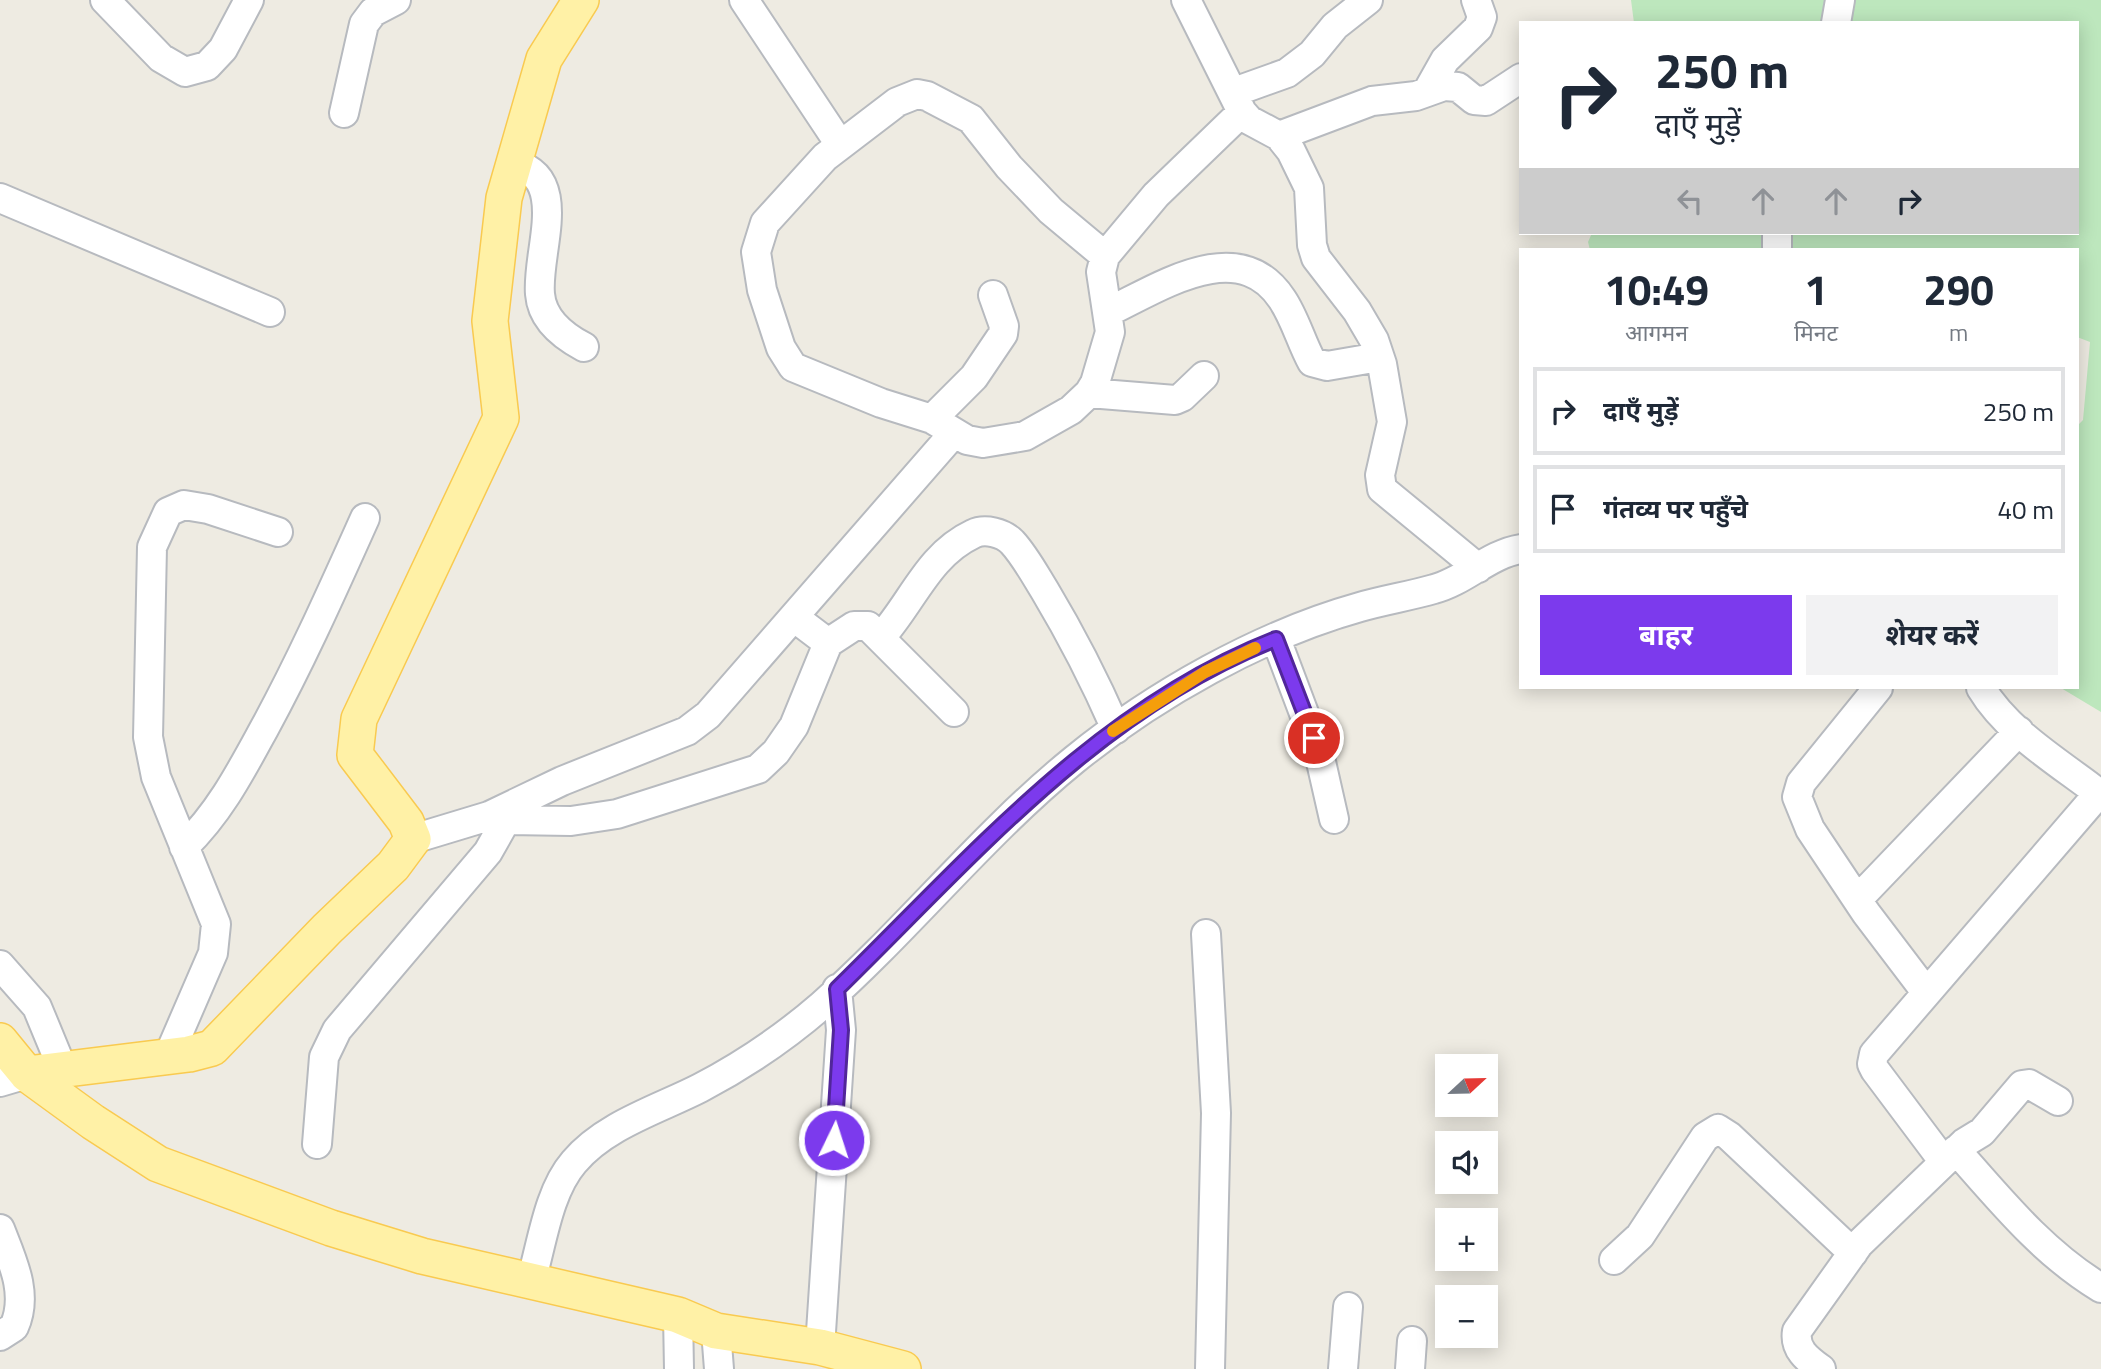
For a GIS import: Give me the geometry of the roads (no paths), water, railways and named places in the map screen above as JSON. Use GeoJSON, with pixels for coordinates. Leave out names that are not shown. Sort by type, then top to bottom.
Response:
{"type":"FeatureCollection","features":[{"type":"Feature","properties":{"kind":"main road"},"geometry":{"type":"LineString","coordinates":[[14,1078],[168,1057],[212,1048],[327,929],[393,866],[413,839],[406,822],[355,755],[359,719],[501,418],[490,321],[504,198],[544,59],[581,0]]}},
{"type":"Feature","properties":{"kind":"main road"},"geometry":{"type":"LineString","coordinates":[[0,1041],[14,1078],[93,1122],[158,1164],[331,1228],[422,1256],[678,1315],[716,1331],[820,1347],[903,1369]]}},
{"type":"Feature","properties":{"kind":"street"},"geometry":{"type":"LineString","coordinates":[[105,0],[161,58],[185,72],[207,66],[223,49],[249,0]]}},
{"type":"Feature","properties":{"kind":"street"},"geometry":{"type":"LineString","coordinates":[[344,113],[364,24],[373,12],[396,0]]}},
{"type":"Feature","properties":{"kind":"street"},"geometry":{"type":"LineString","coordinates":[[744,0],[839,143]]}},
{"type":"Feature","properties":{"kind":"street"},"geometry":{"type":"LineString","coordinates":[[1186,0],[1238,102],[1250,120],[1279,136],[1291,150],[1309,188],[1312,245],[1316,258],[1357,311],[1380,357],[1392,422],[1380,475],[1382,489],[1478,568]]}},
{"type":"Feature","properties":{"kind":"street"},"geometry":{"type":"LineString","coordinates":[[1105,256],[1051,211],[1009,167],[971,119],[927,96],[917,94],[897,102],[839,143],[776,208],[759,237],[756,251],[762,290],[785,359],[803,374],[983,443],[1025,436],[1071,410],[1089,393],[1105,354],[1110,332],[1110,312],[1101,272],[1105,256],[1238,102],[1287,73],[1312,54],[1335,26],[1368,0]]}},
{"type":"Feature","properties":{"kind":"street"},"geometry":{"type":"LineString","coordinates":[[1427,92],[1445,60],[1478,28],[1482,17],[1476,0]]}},
{"type":"Feature","properties":{"kind":"street"},"geometry":{"type":"LineString","coordinates":[[1836,21],[1840,0]]}},
{"type":"Feature","properties":{"kind":"street"},"geometry":{"type":"LineString","coordinates":[[1279,136],[1373,102],[1451,85],[1480,102],[1519,79]]}},
{"type":"Feature","properties":{"kind":"street"},"geometry":{"type":"LineString","coordinates":[[514,164],[530,167],[544,188],[547,204],[540,295],[544,306],[557,329],[584,347]]}},
{"type":"Feature","properties":{"kind":"street"},"geometry":{"type":"LineString","coordinates":[[0,198],[127,249],[270,312]]}},
{"type":"Feature","properties":{"kind":"street"},"geometry":{"type":"LineString","coordinates":[[1110,312],[1202,269],[1245,270],[1270,284],[1282,299],[1312,362],[1327,366],[1380,357]]}},
{"type":"Feature","properties":{"kind":"street"},"geometry":{"type":"LineString","coordinates":[[317,1144],[324,1057],[337,1030],[488,852],[508,813],[562,781],[687,731],[708,715],[795,618],[942,427],[991,356],[1003,334],[1004,326],[993,295]]}},
{"type":"Feature","properties":{"kind":"street"},"geometry":{"type":"LineString","coordinates":[[1089,393],[1175,400],[1182,397],[1204,376]]}},
{"type":"Feature","properties":{"kind":"street"},"geometry":{"type":"LineString","coordinates":[[168,1057],[213,953],[216,924],[156,778],[148,737],[152,547],[168,512],[184,505],[208,509],[278,532]]}},
{"type":"Feature","properties":{"kind":"street"},"geometry":{"type":"LineString","coordinates":[[184,847],[210,822],[232,788],[299,664],[365,518]]}},
{"type":"Feature","properties":{"kind":"street"},"geometry":{"type":"LineString","coordinates":[[881,637],[901,613],[922,577],[965,538],[982,531],[1005,537],[1019,551],[1076,643],[1116,729]]}},
{"type":"Feature","properties":{"kind":"street"},"geometry":{"type":"LineString","coordinates":[[531,1281],[558,1190],[574,1161],[614,1130],[701,1087],[765,1051],[837,989],[1022,807],[1073,761],[1116,729],[1205,672],[1276,639],[1357,608],[1439,588],[1519,550]]}},
{"type":"Feature","properties":{"kind":"street"},"geometry":{"type":"LineString","coordinates":[[795,618],[828,643]]}},
{"type":"Feature","properties":{"kind":"street"},"geometry":{"type":"LineString","coordinates":[[413,839],[489,816],[508,813],[571,821],[617,814],[758,769],[776,752],[793,726],[828,643],[861,624],[881,637],[954,712]]}},
{"type":"Feature","properties":{"kind":"street"},"geometry":{"type":"LineString","coordinates":[[1276,639],[1320,752],[1334,819]]}},
{"type":"Feature","properties":{"kind":"street"},"geometry":{"type":"LineString","coordinates":[[1877,689],[1801,783],[1797,797],[1810,829],[1926,992]]}},
{"type":"Feature","properties":{"kind":"street"},"geometry":{"type":"LineString","coordinates":[[1982,689],[2000,714],[2019,731],[2100,794],[1926,992],[1874,1054],[1871,1064],[1950,1156],[2052,1253],[2101,1288]]}},
{"type":"Feature","properties":{"kind":"street"},"geometry":{"type":"LineString","coordinates":[[1858,900],[2019,731]]}},
{"type":"Feature","properties":{"kind":"street"},"geometry":{"type":"LineString","coordinates":[[1206,934],[1216,1113],[1210,1369]]}},
{"type":"Feature","properties":{"kind":"street"},"geometry":{"type":"LineString","coordinates":[[0,965],[37,1007],[63,1070]]}},
{"type":"Feature","properties":{"kind":"street"},"geometry":{"type":"LineString","coordinates":[[820,1347],[841,1030],[837,989]]}},
{"type":"Feature","properties":{"kind":"street"},"geometry":{"type":"LineString","coordinates":[[1821,1369],[1802,1354],[1796,1340],[1797,1331],[1853,1252],[1950,1156],[1970,1138],[1982,1132],[2022,1085],[2029,1084],[2058,1101]]}},
{"type":"Feature","properties":{"kind":"street"},"geometry":{"type":"LineString","coordinates":[[1614,1260],[1640,1236],[1705,1137],[1718,1129],[1730,1136],[1853,1252]]}},
{"type":"Feature","properties":{"kind":"street"},"geometry":{"type":"LineString","coordinates":[[0,1229],[15,1268],[22,1300],[14,1327],[0,1336]]}},
{"type":"Feature","properties":{"kind":"street"},"geometry":{"type":"LineString","coordinates":[[1343,1369],[1348,1307]]}},
{"type":"Feature","properties":{"kind":"street"},"geometry":{"type":"LineString","coordinates":[[678,1315],[679,1369]]}},
{"type":"Feature","properties":{"kind":"street"},"geometry":{"type":"LineString","coordinates":[[716,1331],[719,1369]]}},
{"type":"Feature","properties":{"kind":"street"},"geometry":{"type":"LineString","coordinates":[[1410,1369],[1412,1341]]}}]}
